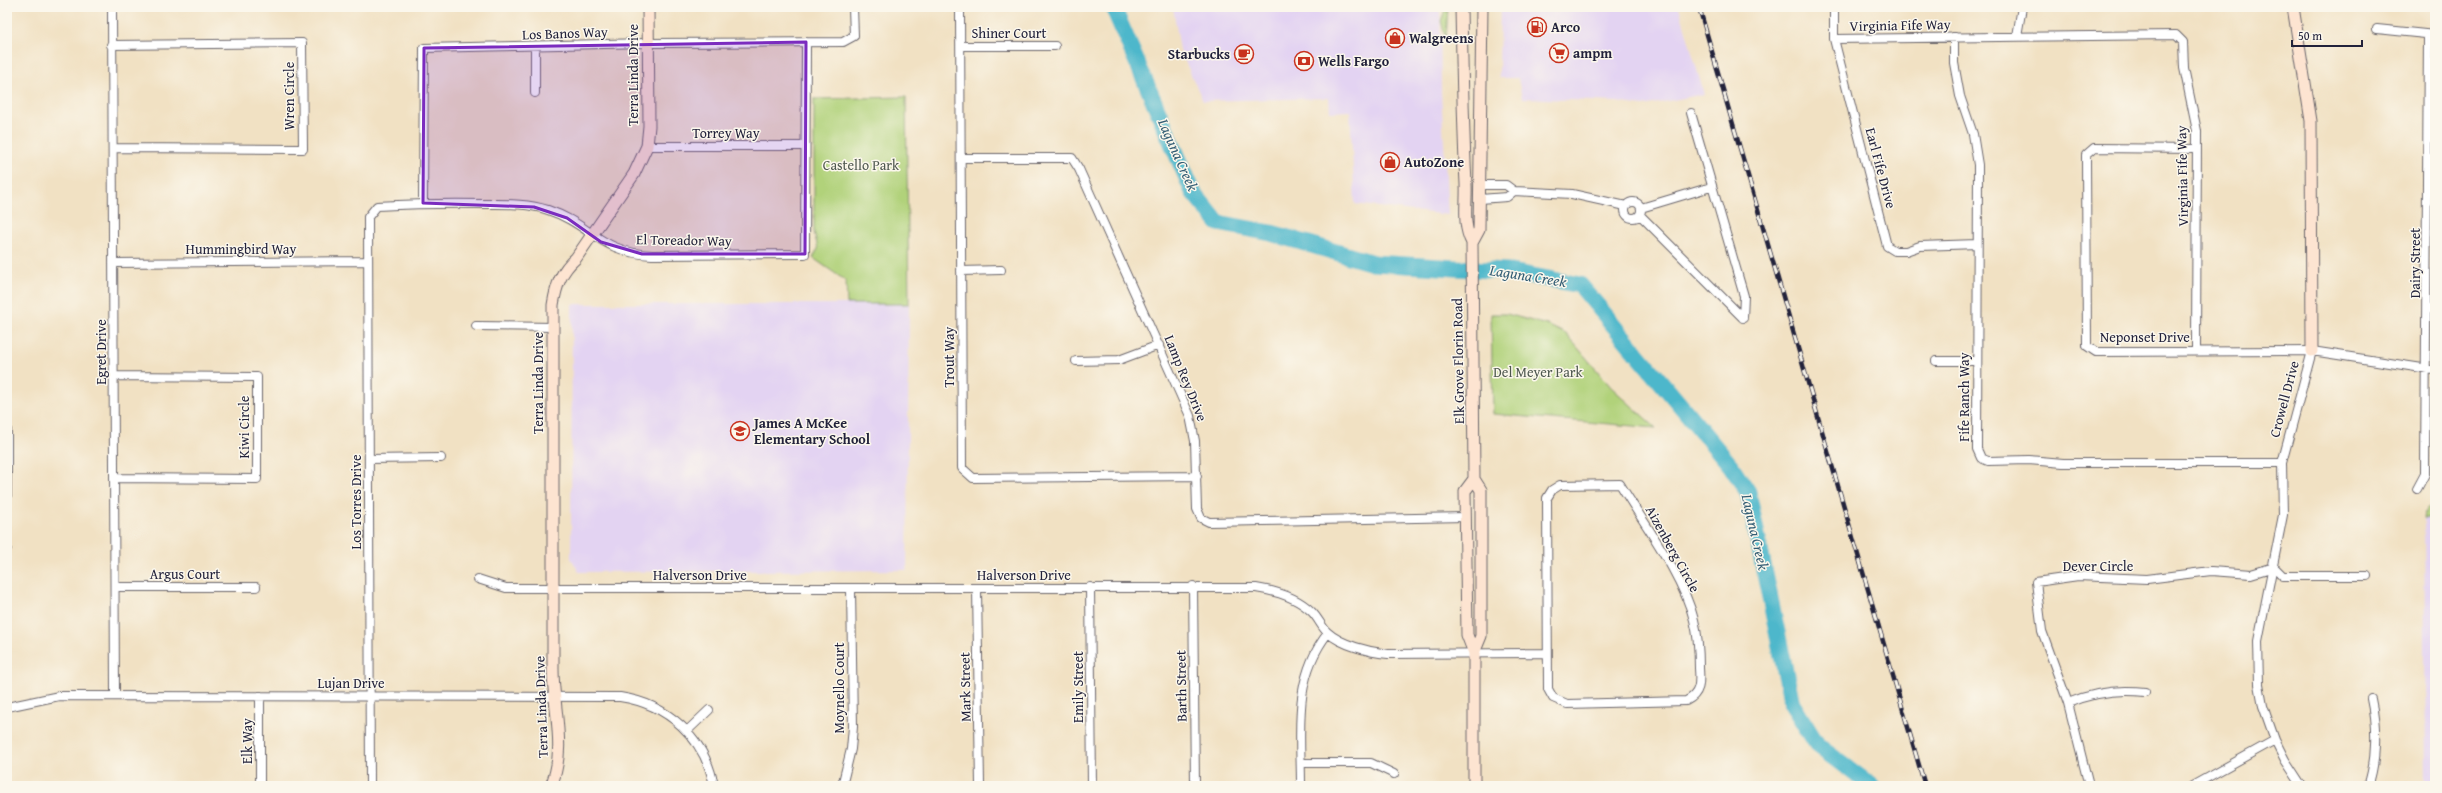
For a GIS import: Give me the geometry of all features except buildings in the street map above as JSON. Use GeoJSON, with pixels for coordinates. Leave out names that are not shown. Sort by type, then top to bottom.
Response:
{"type":"FeatureCollection","features":[{"type":"Feature","properties":{"kind":"main road","name":"Terra Linda Drive"},"geometry":{"type":"LineString","coordinates":[[551,786],[559,756],[556,696],[553,674],[553,326],[555,296],[565,268],[576,258],[640,166],[647,146],[649,126],[648,7]]}},
{"type":"Feature","properties":{"kind":"main road","name":"Elk Grove Florin Road"},"geometry":{"type":"LineString","coordinates":[[1461,7],[1466,186],[1465,231],[1472,243]]}},
{"type":"Feature","properties":{"kind":"main road","name":"Elk Grove Florin Road"},"geometry":{"type":"LineString","coordinates":[[1474,653],[1481,636],[1481,490],[1474,479],[1472,243],[1479,230],[1482,7]]}},
{"type":"Feature","properties":{"kind":"main road","name":"Crowell Drive"},"geometry":{"type":"LineString","coordinates":[[2293,7],[2311,121],[2312,351]]}},
{"type":"Feature","properties":{"kind":"main road"},"geometry":{"type":"LineString","coordinates":[[1464,153],[1472,164],[1472,196],[1480,199]]}},
{"type":"Feature","properties":{"kind":"main road","name":"Elk Grove Florin Road"},"geometry":{"type":"LineString","coordinates":[[1474,479],[1465,491],[1467,635],[1474,653],[1474,786]]}},
{"type":"Feature","properties":{"kind":"street","name":"Egret Drive"},"geometry":{"type":"LineString","coordinates":[[112,7],[111,45],[113,148],[116,696]]}},
{"type":"Feature","properties":{"kind":"street","name":"Los Banos Way"},"geometry":{"type":"LineString","coordinates":[[423,203],[424,48],[535,47],[648,43],[843,42],[854,36],[852,7]]}},
{"type":"Feature","properties":{"kind":"street","name":"Trout Way"},"geometry":{"type":"LineString","coordinates":[[960,7],[962,468],[973,478],[1197,476]]}},
{"type":"Feature","properties":{"kind":"street","name":"Earl Fife Drive"},"geometry":{"type":"LineString","coordinates":[[1834,7],[1834,39],[1887,246],[1895,251],[1906,251],[1920,246],[1977,244]]}},
{"type":"Feature","properties":{"kind":"street"},"geometry":{"type":"LineString","coordinates":[[2018,36],[2022,7]]}},
{"type":"Feature","properties":{"kind":"street"},"geometry":{"type":"LineString","coordinates":[[2377,29],[2431,35]]}},
{"type":"Feature","properties":{"kind":"street","name":"Virginia Fife Way"},"geometry":{"type":"LineString","coordinates":[[1834,39],[2176,35],[2183,42],[2184,68],[2197,131],[2196,350]]}},
{"type":"Feature","properties":{"kind":"street","name":"Dairy Street"},"geometry":{"type":"LineString","coordinates":[[2417,489],[2426,474],[2431,370],[2431,35]]}},
{"type":"Feature","properties":{"kind":"street","name":"Fife Ranch Way"},"geometry":{"type":"LineString","coordinates":[[1954,37],[1956,76],[1960,96],[1974,134],[1978,166],[1977,449],[1981,458],[1988,461],[2029,460],[2063,463],[2282,463]]}},
{"type":"Feature","properties":{"kind":"street","name":"El Toreador Way"},"geometry":{"type":"LineString","coordinates":[[368,217],[378,206],[423,203],[534,207],[567,218],[592,236],[616,248],[642,254],[805,254],[804,146],[806,42]]}},
{"type":"Feature","properties":{"kind":"street","name":"Wren Circle"},"geometry":{"type":"LineString","coordinates":[[111,45],[302,43],[303,150],[113,148]]}},
{"type":"Feature","properties":{"kind":"street","name":"Shiner Court"},"geometry":{"type":"LineString","coordinates":[[961,46],[1055,46]]}},
{"type":"Feature","properties":{"kind":"street"},"geometry":{"type":"LineString","coordinates":[[535,47],[535,93]]}},
{"type":"Feature","properties":{"kind":"street"},"geometry":{"type":"LineString","coordinates":[[1480,185],[1506,185],[1514,191],[1572,194],[1626,206],[1635,202],[1641,212],[1743,318],[1744,296],[1711,187],[1691,113]]}},
{"type":"Feature","properties":{"kind":"street","name":"Torrey Way"},"geometry":{"type":"LineString","coordinates":[[647,146],[804,146]]}},
{"type":"Feature","properties":{"kind":"street","name":"Neponset Drive"},"geometry":{"type":"LineString","coordinates":[[2197,149],[2094,148],[2086,155],[2087,346],[2096,352],[2196,350],[2261,352],[2312,351],[2431,370]]}},
{"type":"Feature","properties":{"kind":"street","name":"Lamp Rey Drive"},"geometry":{"type":"LineString","coordinates":[[961,158],[1072,158],[1080,169],[1191,421],[1195,441],[1197,509],[1201,518],[1209,522],[1466,517]]}},
{"type":"Feature","properties":{"kind":"street"},"geometry":{"type":"LineString","coordinates":[[1626,206],[1625,212],[1628,217],[1635,218],[1641,212],[1711,187]]}},
{"type":"Feature","properties":{"kind":"street"},"geometry":{"type":"LineString","coordinates":[[1480,199],[1507,197],[1514,191]]}},
{"type":"Feature","properties":{"kind":"street","name":"Los Torres Drive"},"geometry":{"type":"LineString","coordinates":[[368,217],[370,786]]}},
{"type":"Feature","properties":{"kind":"street","name":"Hummingbird Way"},"geometry":{"type":"LineString","coordinates":[[113,263],[368,261]]}},
{"type":"Feature","properties":{"kind":"street"},"geometry":{"type":"LineString","coordinates":[[961,271],[1001,270]]}},
{"type":"Feature","properties":{"kind":"street"},"geometry":{"type":"LineString","coordinates":[[476,326],[553,326]]}},
{"type":"Feature","properties":{"kind":"street"},"geometry":{"type":"LineString","coordinates":[[1076,361],[1119,360],[1158,345]]}},
{"type":"Feature","properties":{"kind":"street","name":"Crowell Drive"},"geometry":{"type":"LineString","coordinates":[[2302,786],[2285,760],[2275,740],[2263,706],[2257,662],[2260,619],[2274,567],[2283,515],[2282,463],[2312,351]]}},
{"type":"Feature","properties":{"kind":"street"},"geometry":{"type":"LineString","coordinates":[[1936,361],[1977,361]]}},
{"type":"Feature","properties":{"kind":"street","name":"Kiwi Circle"},"geometry":{"type":"LineString","coordinates":[[114,376],[258,377],[257,479],[114,478]]}},
{"type":"Feature","properties":{"kind":"street"},"geometry":{"type":"LineString","coordinates":[[7,405],[7,548]]}},
{"type":"Feature","properties":{"kind":"street"},"geometry":{"type":"LineString","coordinates":[[369,459],[441,458]]}},
{"type":"Feature","properties":{"kind":"street","name":"Aizenberg Circle"},"geometry":{"type":"LineString","coordinates":[[1620,484],[1687,597],[1694,619],[1699,652],[1700,682],[1697,692],[1690,699],[1681,702],[1562,703],[1553,698],[1548,689],[1547,653],[1546,504],[1549,494],[1560,485],[1620,484]]}},
{"type":"Feature","properties":{"kind":"street"},"geometry":{"type":"LineString","coordinates":[[2274,567],[2283,576],[2367,576]]}},
{"type":"Feature","properties":{"kind":"street","name":"Dever Circle"},"geometry":{"type":"LineString","coordinates":[[2089,786],[2068,703],[2042,631],[2036,582],[2078,576],[2147,579],[2211,572],[2251,574],[2274,567]]}},
{"type":"Feature","properties":{"kind":"street","name":"Halverson Drive"},"geometry":{"type":"LineString","coordinates":[[478,579],[506,588],[553,589],[1090,588],[1193,586],[1256,588],[1277,592],[1295,600],[1312,612],[1328,632],[1359,648],[1380,653],[1474,653]]}},
{"type":"Feature","properties":{"kind":"street","name":"Barth Street"},"geometry":{"type":"LineString","coordinates":[[1193,586],[1195,786]]}},
{"type":"Feature","properties":{"kind":"street","name":"Argus Court"},"geometry":{"type":"LineString","coordinates":[[115,587],[256,588]]}},
{"type":"Feature","properties":{"kind":"street","name":"Moynello Court"},"geometry":{"type":"LineString","coordinates":[[842,786],[852,749],[853,727],[851,588]]}},
{"type":"Feature","properties":{"kind":"street","name":"Mark Street"},"geometry":{"type":"LineString","coordinates":[[977,588],[980,786]]}},
{"type":"Feature","properties":{"kind":"street","name":"Emily Street"},"geometry":{"type":"LineString","coordinates":[[1090,588],[1092,786]]}},
{"type":"Feature","properties":{"kind":"street"},"geometry":{"type":"LineString","coordinates":[[1301,786],[1302,686],[1312,658],[1328,632]]}},
{"type":"Feature","properties":{"kind":"street"},"geometry":{"type":"LineString","coordinates":[[1474,653],[1547,653]]}},
{"type":"Feature","properties":{"kind":"street"},"geometry":{"type":"LineString","coordinates":[[2068,703],[2089,695],[2110,691],[2145,692]]}},
{"type":"Feature","properties":{"kind":"street","name":"Lujan Drive"},"geometry":{"type":"LineString","coordinates":[[7,707],[44,698],[116,696],[556,696],[631,698],[662,710],[687,730],[705,758],[714,786]]}},
{"type":"Feature","properties":{"kind":"street","name":"Elk Way"},"geometry":{"type":"LineString","coordinates":[[260,696],[260,786]]}},
{"type":"Feature","properties":{"kind":"street"},"geometry":{"type":"LineString","coordinates":[[2368,786],[2374,756],[2374,719],[2371,699]]}},
{"type":"Feature","properties":{"kind":"street"},"geometry":{"type":"LineString","coordinates":[[687,730],[709,710]]}},
{"type":"Feature","properties":{"kind":"street"},"geometry":{"type":"LineString","coordinates":[[2192,786],[2275,740]]}},
{"type":"Feature","properties":{"kind":"street"},"geometry":{"type":"LineString","coordinates":[[1301,764],[1371,763],[1394,774]]}},
{"type":"Feature","properties":{"kind":"highlighted area"},"geometry":{"type":"Polygon","coordinates":[[[806,42],[805,254],[642,254],[601,242],[567,218],[534,207],[423,203],[424,48],[806,42]]]}},
{"type":"Feature","properties":{"kind":"shaded area"},"geometry":{"type":"Polygon","coordinates":[[[1173,7],[1440,7],[1441,92],[1448,215],[1355,204],[1350,111],[1330,112],[1329,98],[1203,101],[1180,50],[1173,7]]]}},
{"type":"Feature","properties":{"kind":"shaded area"},"geometry":{"type":"Polygon","coordinates":[[[1500,7],[1679,7],[1704,94],[1643,106],[1616,102],[1522,98],[1518,78],[1499,78],[1500,7]]]}},
{"type":"Feature","properties":{"kind":"shaded area","name":"James A McKee Elementary School"},"geometry":{"type":"Polygon","coordinates":[[[572,304],[909,304],[907,570],[579,572],[571,558],[572,304]]]}},
{"type":"Feature","properties":{"kind":"shaded area"},"geometry":{"type":"Polygon","coordinates":[[[2424,517],[2435,517],[2435,786],[2426,786],[2424,517]]]}},
{"type":"Feature","properties":{"kind":"green space"},"geometry":{"type":"Polygon","coordinates":[[[1446,7],[1448,7],[1446,40],[1441,21],[1446,7]]]}},
{"type":"Feature","properties":{"kind":"green space","name":"Castello Park"},"geometry":{"type":"Polygon","coordinates":[[[906,97],[909,304],[847,304],[846,281],[813,258],[818,249],[814,232],[814,99],[906,97]]]}},
{"type":"Feature","properties":{"kind":"green space","name":"Del Meyer Park"},"geometry":{"type":"Polygon","coordinates":[[[1491,314],[1507,314],[1547,325],[1566,334],[1611,387],[1656,428],[1493,414],[1491,314]]]}},
{"type":"Feature","properties":{"kind":"green space"},"geometry":{"type":"Polygon","coordinates":[[[2435,503],[2435,517],[2424,517],[2425,510],[2435,503]]]}},
{"type":"Feature","properties":{"kind":"waterway","name":"Laguna Creek"},"geometry":{"type":"LineString","coordinates":[[1113,7],[1193,192],[1218,223],[1271,233],[1373,263],[1506,271],[1580,285],[1731,466],[1748,492],[1792,704],[1818,746],[1872,786]]}},
{"type":"Feature","properties":{"kind":"railway"},"geometry":{"type":"LineString","coordinates":[[1699,7],[1925,786]]}},
{"type":"Feature","properties":{"kind":"place","name":"Arco"},"geometry":{"type":"Point","coordinates":[1537,27]}},
{"type":"Feature","properties":{"kind":"place","name":"Walgreens"},"geometry":{"type":"Point","coordinates":[1395,38]}},
{"type":"Feature","properties":{"kind":"place","name":"ampm"},"geometry":{"type":"Point","coordinates":[1559,53]}},
{"type":"Feature","properties":{"kind":"place","name":"Starbucks"},"geometry":{"type":"Point","coordinates":[1244,54]}},
{"type":"Feature","properties":{"kind":"place","name":"Wells Fargo"},"geometry":{"type":"Point","coordinates":[1304,61]}},
{"type":"Feature","properties":{"kind":"place","name":"AutoZone"},"geometry":{"type":"Point","coordinates":[1390,162]}},
{"type":"Feature","properties":{"kind":"place","name":"James A McKee Elementary School"},"geometry":{"type":"Point","coordinates":[740,431]}}]}
